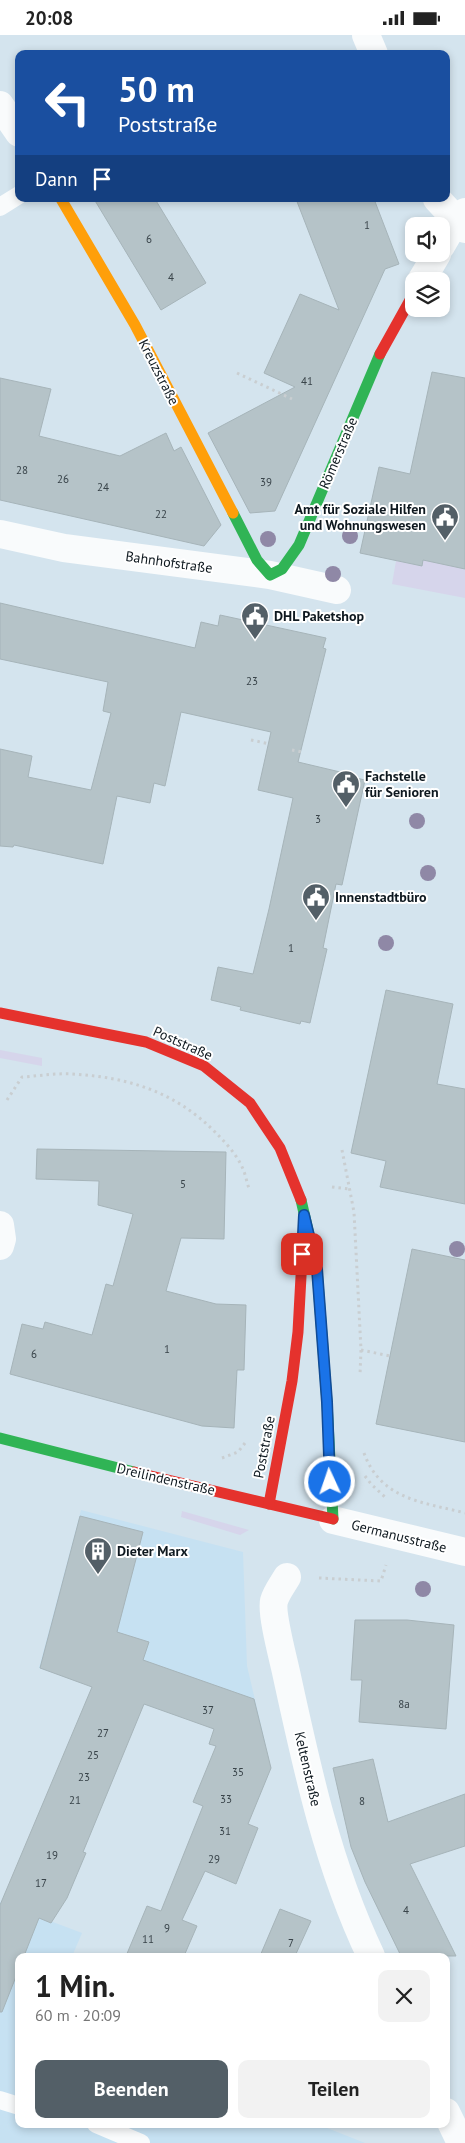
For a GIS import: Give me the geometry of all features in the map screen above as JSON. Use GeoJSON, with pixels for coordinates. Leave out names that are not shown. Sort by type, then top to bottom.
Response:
{"type":"FeatureCollection","features":[{"type":"Feature","properties":{"kind":"street"},"geometry":{"type":"LineString","coordinates":[[366,35],[372,50]]}},
{"type":"Feature","properties":{"kind":"street"},"geometry":{"type":"LineString","coordinates":[[0,105],[15,127]]}},
{"type":"Feature","properties":{"kind":"street","name":"Kreuzstraße"},"geometry":{"type":"LineString","coordinates":[[63,202],[135,325],[251,548],[263,569],[270,575]]}},
{"type":"Feature","properties":{"kind":"street"},"geometry":{"type":"LineString","coordinates":[[441,202],[462,220],[450,234]]}},
{"type":"Feature","properties":{"kind":"street","name":"Römerstraße"},"geometry":{"type":"LineString","coordinates":[[270,575],[282,569],[299,545],[374,365],[405,309]]}},
{"type":"Feature","properties":{"kind":"street","name":"Bahnhofstraße"},"geometry":{"type":"LineString","coordinates":[[0,534],[64,548],[270,575],[337,590]]}},
{"type":"Feature","properties":{"kind":"street","name":"Poststraße"},"geometry":{"type":"LineString","coordinates":[[0,1013],[146,1042],[204,1066],[250,1103],[280,1148],[300,1194],[317,1269],[327,1402],[333,1520]]}},
{"type":"Feature","properties":{"kind":"street","name":"Poststraße"},"geometry":{"type":"LineString","coordinates":[[269,1504],[292,1381],[298,1332],[304,1215]]}},
{"type":"Feature","properties":{"kind":"street"},"geometry":{"type":"LineString","coordinates":[[0,1225],[2,1239],[0,1246]]}},
{"type":"Feature","properties":{"kind":"street","name":"Dreilindenstraße"},"geometry":{"type":"LineString","coordinates":[[0,1438],[333,1520]]}},
{"type":"Feature","properties":{"kind":"street","name":"Germanusstraße"},"geometry":{"type":"LineString","coordinates":[[333,1520],[465,1552]]}},
{"type":"Feature","properties":{"kind":"street","name":"Keltenstraße"},"geometry":{"type":"LineString","coordinates":[[287,1577],[274,1601],[278,1634],[302,1745],[316,1807],[336,1869],[370,1953]]}},
{"type":"Feature","properties":{"kind":"street"},"geometry":{"type":"LineString","coordinates":[[450,2120],[461,2143]]}},
{"type":"Feature","properties":{"kind":"lane"},"geometry":{"type":"LineString","coordinates":[[0,207],[15,198]]}},
{"type":"Feature","properties":{"kind":"lane"},"geometry":{"type":"LineString","coordinates":[[0,2100],[15,2105]]}},
{"type":"Feature","properties":{"kind":"lane"},"geometry":{"type":"LineString","coordinates":[[105,2128],[141,2143]]}},
{"type":"Feature","properties":{"kind":"path"},"geometry":{"type":"LineString","coordinates":[[238,373],[292,399]]}},
{"type":"Feature","properties":{"kind":"path"},"geometry":{"type":"LineString","coordinates":[[251,740],[270,744]]}},
{"type":"Feature","properties":{"kind":"path"},"geometry":{"type":"LineString","coordinates":[[292,750],[302,752]]}},
{"type":"Feature","properties":{"kind":"path"},"geometry":{"type":"LineString","coordinates":[[7,1100],[22,1077],[57,1074],[101,1077],[143,1087],[173,1098],[204,1120],[226,1143],[242,1168],[250,1191]]}},
{"type":"Feature","properties":{"kind":"path"},"geometry":{"type":"LineString","coordinates":[[342,1150],[354,1212],[361,1350],[360,1380]]}},
{"type":"Feature","properties":{"kind":"path"},"geometry":{"type":"LineString","coordinates":[[329,1187],[349,1189]]}},
{"type":"Feature","properties":{"kind":"path"},"geometry":{"type":"LineString","coordinates":[[361,1350],[390,1356]]}},
{"type":"Feature","properties":{"kind":"path"},"geometry":{"type":"LineString","coordinates":[[178,1482],[215,1461],[238,1452],[247,1441]]}},
{"type":"Feature","properties":{"kind":"path"},"geometry":{"type":"LineString","coordinates":[[362,1446],[368,1462],[387,1488],[412,1501],[465,1513]]}},
{"type":"Feature","properties":{"kind":"shaded area"},"geometry":{"type":"Polygon","coordinates":[[[423,560],[465,569],[465,598],[392,584],[396,561],[422,566],[423,560]]]}},
{"type":"Feature","properties":{"kind":"shaded area"},"geometry":{"type":"Polygon","coordinates":[[[0,1050],[42,1058],[42,1066],[0,1058],[0,1050]]]}},
{"type":"Feature","properties":{"kind":"shaded area"},"geometry":{"type":"Polygon","coordinates":[[[81,1510],[243,1552],[247,1666],[266,1746],[39,1668],[81,1510]]]}},
{"type":"Feature","properties":{"kind":"shaded area"},"geometry":{"type":"Polygon","coordinates":[[[182,1511],[249,1530],[240,1535],[181,1517],[182,1511]]]}},
{"type":"Feature","properties":{"kind":"shaded area"},"geometry":{"type":"Polygon","coordinates":[[[0,1902],[82,1933],[73,1953],[15,1953],[15,2128],[327,2128],[365,2143],[0,2143],[0,1902]]]}},
{"type":"Feature","properties":{"kind":"building"},"geometry":{"type":"Polygon","coordinates":[[[96,202],[157,202],[206,283],[161,310],[96,202]]]}},
{"type":"Feature","properties":{"kind":"building"},"geometry":{"type":"Polygon","coordinates":[[[297,202],[375,202],[399,264],[385,269],[275,511],[250,513],[208,433],[295,387],[264,373],[300,294],[339,310],[297,202]]]}},
{"type":"Feature","properties":{"kind":"building"},"geometry":{"type":"Polygon","coordinates":[[[432,372],[465,378],[465,569],[423,560],[422,566],[360,553],[379,467],[410,474],[432,372]]]}},
{"type":"Feature","properties":{"kind":"building"},"geometry":{"type":"Polygon","coordinates":[[[0,378],[51,389],[39,436],[120,456],[166,433],[174,451],[181,447],[221,525],[204,546],[0,500],[0,378]]]}},
{"type":"Feature","properties":{"kind":"building"},"geometry":{"type":"Polygon","coordinates":[[[0,603],[195,648],[201,622],[218,626],[220,615],[326,638],[323,648],[326,649],[298,762],[357,776],[356,778],[365,780],[342,885],[336,884],[323,948],[327,949],[310,1023],[301,1021],[300,1024],[240,1010],[241,1007],[211,1000],[218,967],[253,974],[269,909],[293,798],[258,790],[271,732],[181,712],[165,786],[154,783],[150,803],[117,796],[103,864],[14,845],[13,847],[0,846],[0,749],[32,756],[28,777],[91,790],[111,713],[103,711],[108,682],[0,659],[0,603]]]}},
{"type":"Feature","properties":{"kind":"building"},"geometry":{"type":"Polygon","coordinates":[[[386,990],[453,1004],[437,1084],[465,1089],[465,1204],[380,1187],[386,1161],[351,1153],[386,990]]]}},
{"type":"Feature","properties":{"kind":"building"},"geometry":{"type":"Polygon","coordinates":[[[37,1149],[226,1152],[224,1239],[181,1238],[166,1291],[216,1304],[246,1305],[244,1370],[237,1370],[234,1428],[202,1426],[10,1374],[22,1324],[43,1329],[45,1322],[92,1335],[106,1284],[113,1286],[133,1214],[98,1205],[99,1181],[36,1179],[37,1149]]]}},
{"type":"Feature","properties":{"kind":"building"},"geometry":{"type":"Polygon","coordinates":[[[412,1249],[465,1260],[465,1442],[376,1424],[412,1249]]]}},
{"type":"Feature","properties":{"kind":"building"},"geometry":{"type":"Polygon","coordinates":[[[80,1516],[143,1532],[117,1632],[149,1642],[143,1660],[254,1699],[271,1768],[248,1824],[258,1828],[236,1884],[205,1871],[182,1920],[197,1926],[185,1953],[127,1953],[147,1906],[161,1911],[203,1806],[193,1802],[216,1746],[209,1744],[214,1729],[144,1704],[83,1852],[86,1853],[67,1898],[51,1923],[39,1918],[25,1953],[15,1953],[15,1979],[2,2012],[0,2012],[0,1905],[92,1687],[40,1668],[80,1516]]]}},
{"type":"Feature","properties":{"kind":"building"},"geometry":{"type":"Polygon","coordinates":[[[355,1620],[407,1620],[454,1625],[446,1729],[359,1722],[362,1680],[351,1680],[355,1620]]]}},
{"type":"Feature","properties":{"kind":"building"},"geometry":{"type":"Polygon","coordinates":[[[373,1759],[388,1822],[465,1794],[465,1846],[410,1864],[456,1956],[450,1956],[450,1953],[400,1953],[365,1882],[351,1847],[333,1768],[373,1759]]]}},
{"type":"Feature","properties":{"kind":"building"},"geometry":{"type":"Polygon","coordinates":[[[280,1909],[311,1921],[296,1953],[261,1953],[280,1909]]]}},
{"type":"Feature","properties":{"kind":"traffic: fast"},"geometry":{"type":"LineString","coordinates":[[233,513],[257,560],[270,575],[282,569],[299,545],[380,354]]}},
{"type":"Feature","properties":{"kind":"traffic: fast"},"geometry":{"type":"LineString","coordinates":[[301,1200],[317,1269],[333,1519]]}},
{"type":"Feature","properties":{"kind":"traffic: fast"},"geometry":{"type":"LineString","coordinates":[[0,1438],[134,1472]]}},
{"type":"Feature","properties":{"kind":"traffic: slow"},"geometry":{"type":"LineString","coordinates":[[63,202],[135,325],[233,513]]}},
{"type":"Feature","properties":{"kind":"traffic: jam"},"geometry":{"type":"LineString","coordinates":[[380,354],[405,309]]}},
{"type":"Feature","properties":{"kind":"traffic: jam"},"geometry":{"type":"LineString","coordinates":[[0,1013],[146,1042],[204,1066],[250,1103],[280,1148],[301,1200]]}},
{"type":"Feature","properties":{"kind":"traffic: jam"},"geometry":{"type":"LineString","coordinates":[[269,1504],[292,1381],[298,1332],[302,1258]]}},
{"type":"Feature","properties":{"kind":"traffic: jam"},"geometry":{"type":"LineString","coordinates":[[134,1472],[333,1519]]}},
{"type":"Feature","properties":{"kind":"place","name":"Amt für Soziale Hilfen und Wohnungswesen"},"geometry":{"type":"Point","coordinates":[445,541]}},
{"type":"Feature","properties":{"kind":"place","name":"DHL Paketshop"},"geometry":{"type":"Point","coordinates":[255,640]}},
{"type":"Feature","properties":{"kind":"place","name":"Fachstelle für Senioren"},"geometry":{"type":"Point","coordinates":[346,808]}},
{"type":"Feature","properties":{"kind":"place","name":"Innenstadtbüro"},"geometry":{"type":"Point","coordinates":[316,921]}},
{"type":"Feature","properties":{"kind":"place","name":"Dieter Marx"},"geometry":{"type":"Point","coordinates":[98,1575]}},
{"type":"Feature","properties":{"kind":"route"},"geometry":{"type":"LineString","coordinates":[[302,1254],[304,1215],[317,1269],[327,1402],[330,1482]]}}]}
